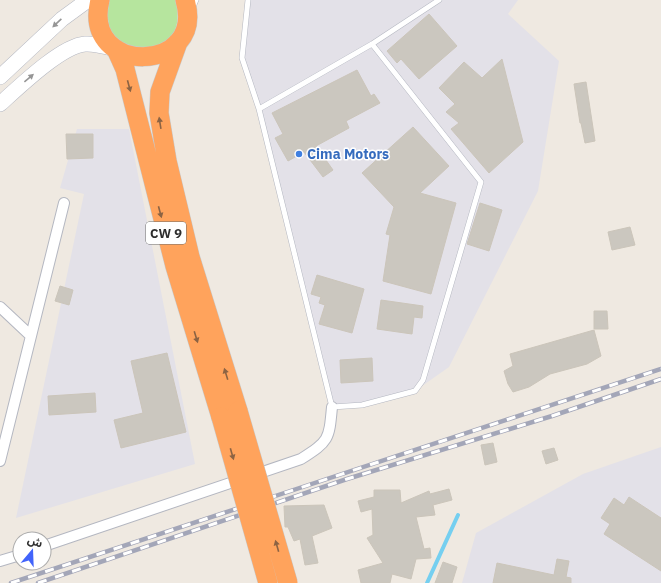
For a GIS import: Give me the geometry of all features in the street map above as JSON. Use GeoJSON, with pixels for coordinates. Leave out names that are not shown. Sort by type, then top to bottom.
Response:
{"type":"FeatureCollection","features":[{"type":"Feature","properties":{"kind":"highway"},"geometry":{"type":"LineString","coordinates":[[100,0],[98,16],[99,26],[103,35],[116,49],[135,57],[155,57],[168,51],[178,42],[187,21],[188,8],[186,0]]}},
{"type":"Feature","properties":{"kind":"highway","name":"CW 9"},"geometry":{"type":"LineString","coordinates":[[178,42],[160,92],[159,113],[166,161],[230,414],[268,583]]}},
{"type":"Feature","properties":{"kind":"highway","name":"CW 9"},"geometry":{"type":"LineString","coordinates":[[116,49],[125,69],[174,266],[230,414],[288,583]]}},
{"type":"Feature","properties":{"kind":"main road"},"geometry":{"type":"LineString","coordinates":[[0,77],[62,19],[88,0]]}},
{"type":"Feature","properties":{"kind":"main road"},"geometry":{"type":"LineString","coordinates":[[0,104],[33,75],[63,53],[84,44],[100,45],[116,49]]}},
{"type":"Feature","properties":{"kind":"street"},"geometry":{"type":"LineString","coordinates":[[0,461],[64,203]]}},
{"type":"Feature","properties":{"kind":"street"},"geometry":{"type":"LineString","coordinates":[[0,307],[31,336]]}},
{"type":"Feature","properties":{"kind":"street"},"geometry":{"type":"LineString","coordinates":[[52,543],[301,459],[322,445],[330,434],[332,407]]}},
{"type":"Feature","properties":{"kind":"street"},"geometry":{"type":"LineString","coordinates":[[0,561],[12,557]]}},
{"type":"Feature","properties":{"kind":"lane"},"geometry":{"type":"LineString","coordinates":[[187,21],[196,0]]}},
{"type":"Feature","properties":{"kind":"lane"},"geometry":{"type":"LineString","coordinates":[[248,0],[242,58],[259,108],[332,407],[362,405],[415,391],[423,380],[481,182],[372,44]]}},
{"type":"Feature","properties":{"kind":"lane"},"geometry":{"type":"LineString","coordinates":[[259,108],[372,44],[439,0]]}},
{"type":"Feature","properties":{"kind":"shaded area"},"geometry":{"type":"Polygon","coordinates":[[[248,0],[518,0],[508,14],[559,61],[538,191],[449,367],[415,391],[362,405],[332,407],[259,109],[242,58],[248,0]]]}},
{"type":"Feature","properties":{"kind":"shaded area"},"geometry":{"type":"Polygon","coordinates":[[[77,129],[129,129],[195,464],[16,518],[84,194],[60,188],[77,129]]]}},
{"type":"Feature","properties":{"kind":"shaded area"},"geometry":{"type":"Polygon","coordinates":[[[661,447],[661,583],[462,583],[476,533],[583,474],[661,447]]]}},
{"type":"Feature","properties":{"kind":"green space"},"geometry":{"type":"Polygon","coordinates":[[[110,0],[175,0],[178,17],[173,34],[164,43],[137,50],[124,44],[114,35],[109,26],[108,10],[110,0]]]}},
{"type":"Feature","properties":{"kind":"building"},"geometry":{"type":"Polygon","coordinates":[[[429,14],[457,46],[419,79],[401,59],[397,63],[387,51],[429,14]]]}},
{"type":"Feature","properties":{"kind":"building"},"geometry":{"type":"Polygon","coordinates":[[[502,59],[523,142],[489,173],[451,129],[459,123],[446,112],[455,104],[439,88],[464,62],[482,78],[502,59]]]}},
{"type":"Feature","properties":{"kind":"building"},"geometry":{"type":"Polygon","coordinates":[[[357,70],[371,96],[374,94],[380,103],[346,121],[349,128],[316,146],[333,170],[323,177],[304,152],[288,161],[275,138],[283,134],[272,113],[357,70]]]}},
{"type":"Feature","properties":{"kind":"building"},"geometry":{"type":"Polygon","coordinates":[[[586,82],[595,141],[585,143],[580,123],[574,84],[586,82]]]}},
{"type":"Feature","properties":{"kind":"building"},"geometry":{"type":"Polygon","coordinates":[[[413,127],[449,166],[420,193],[456,203],[431,294],[383,281],[390,235],[386,234],[394,207],[362,173],[413,127]]]}},
{"type":"Feature","properties":{"kind":"building"},"geometry":{"type":"Polygon","coordinates":[[[66,134],[93,134],[93,158],[67,159],[66,134]]]}},
{"type":"Feature","properties":{"kind":"building"},"geometry":{"type":"Polygon","coordinates":[[[480,203],[502,210],[489,251],[467,244],[480,203]]]}},
{"type":"Feature","properties":{"kind":"building"},"geometry":{"type":"Polygon","coordinates":[[[630,227],[635,245],[612,250],[608,232],[630,227]]]}},
{"type":"Feature","properties":{"kind":"building"},"geometry":{"type":"Polygon","coordinates":[[[317,275],[364,289],[352,333],[319,324],[325,305],[319,303],[321,297],[311,294],[317,275]]]}},
{"type":"Feature","properties":{"kind":"building"},"geometry":{"type":"Polygon","coordinates":[[[60,286],[73,290],[69,305],[55,301],[60,286]]]}},
{"type":"Feature","properties":{"kind":"building"},"geometry":{"type":"Polygon","coordinates":[[[381,300],[423,306],[422,318],[414,317],[412,334],[377,329],[381,300]]]}},
{"type":"Feature","properties":{"kind":"building"},"geometry":{"type":"Polygon","coordinates":[[[594,311],[607,311],[608,329],[594,329],[594,311]]]}},
{"type":"Feature","properties":{"kind":"building"},"geometry":{"type":"Polygon","coordinates":[[[594,330],[601,356],[587,364],[550,374],[529,387],[513,392],[508,384],[504,371],[513,366],[510,354],[594,330]]]}},
{"type":"Feature","properties":{"kind":"building"},"geometry":{"type":"Polygon","coordinates":[[[167,353],[186,432],[121,448],[114,420],[143,413],[131,361],[167,353]]]}},
{"type":"Feature","properties":{"kind":"building"},"geometry":{"type":"Polygon","coordinates":[[[372,358],[373,381],[341,383],[340,360],[372,358]]]}},
{"type":"Feature","properties":{"kind":"building"},"geometry":{"type":"Polygon","coordinates":[[[95,393],[96,412],[49,415],[48,396],[95,393]]]}},
{"type":"Feature","properties":{"kind":"building"},"geometry":{"type":"Polygon","coordinates":[[[493,443],[497,462],[485,465],[481,445],[493,443]]]}},
{"type":"Feature","properties":{"kind":"building"},"geometry":{"type":"Polygon","coordinates":[[[554,448],[558,460],[546,464],[542,451],[554,448]]]}},
{"type":"Feature","properties":{"kind":"building"},"geometry":{"type":"Polygon","coordinates":[[[449,489],[452,500],[433,505],[435,515],[416,517],[424,549],[430,548],[431,558],[416,559],[411,579],[392,574],[390,583],[361,583],[358,570],[383,563],[367,538],[373,535],[372,509],[361,512],[358,501],[374,497],[374,490],[400,490],[401,503],[429,491],[430,494],[449,489]]]}},
{"type":"Feature","properties":{"kind":"building"},"geometry":{"type":"Polygon","coordinates":[[[629,497],[661,518],[661,571],[604,534],[610,524],[601,518],[614,498],[624,505],[629,497]]]}},
{"type":"Feature","properties":{"kind":"building"},"geometry":{"type":"Polygon","coordinates":[[[324,505],[332,528],[312,536],[318,563],[305,565],[300,539],[294,541],[288,527],[285,527],[284,506],[324,505]]]}},
{"type":"Feature","properties":{"kind":"building"},"geometry":{"type":"Polygon","coordinates":[[[557,559],[569,561],[566,577],[571,578],[571,583],[493,583],[497,563],[554,575],[557,559]]]}},
{"type":"Feature","properties":{"kind":"building"},"geometry":{"type":"Polygon","coordinates":[[[443,562],[457,567],[452,583],[435,583],[443,562]]]}},
{"type":"Feature","properties":{"kind":"waterway"},"geometry":{"type":"LineString","coordinates":[[427,583],[458,515]]}},
{"type":"Feature","properties":{"kind":"railway"},"geometry":{"type":"LineString","coordinates":[[11,583],[661,369]]}},
{"type":"Feature","properties":{"kind":"railway"},"geometry":{"type":"LineString","coordinates":[[38,583],[347,479],[552,416],[661,379]]}},
{"type":"Feature","properties":{"kind":"place","name":"Cima Motors"},"geometry":{"type":"Point","coordinates":[299,154]}}]}
